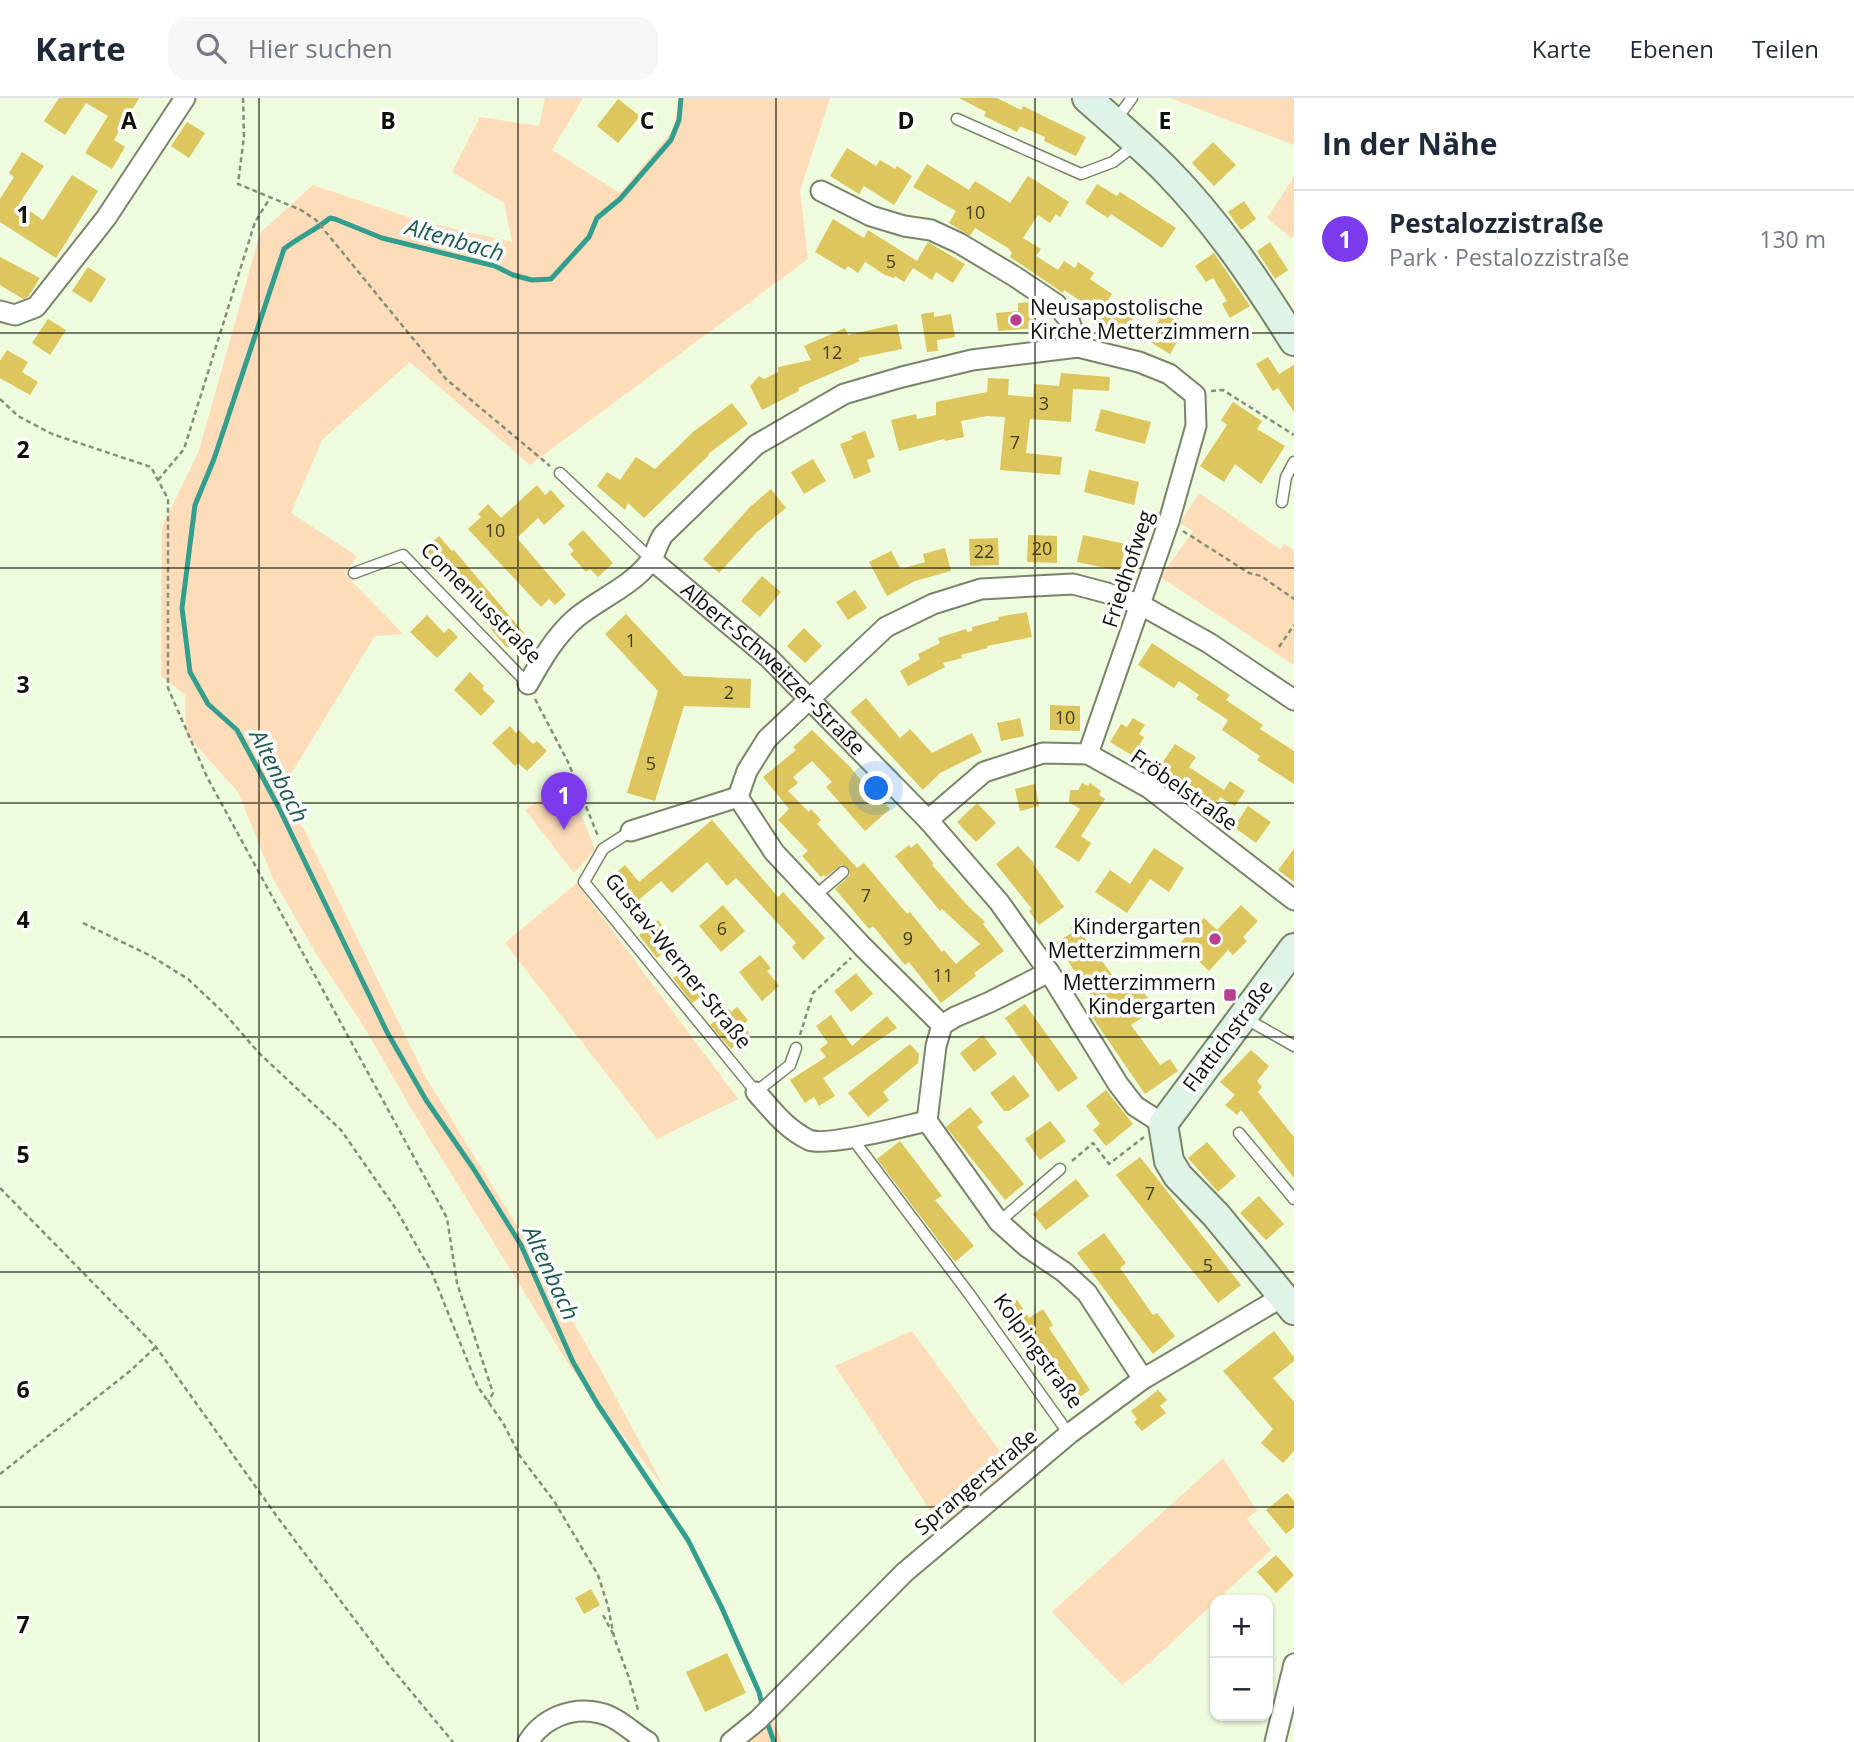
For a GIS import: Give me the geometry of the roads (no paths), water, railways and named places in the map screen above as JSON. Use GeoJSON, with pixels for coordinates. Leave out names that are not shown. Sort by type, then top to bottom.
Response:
{"type":"FeatureCollection","features":[{"type":"Feature","properties":{"kind":"main road"},"geometry":{"type":"LineString","coordinates":[[1087,98],[1175,180],[1223,236],[1254,278],[1294,341]]}},
{"type":"Feature","properties":{"kind":"main road","name":"Flattichstraße"},"geometry":{"type":"LineString","coordinates":[[1155,1129],[1294,948]]}},
{"type":"Feature","properties":{"kind":"main road"},"geometry":{"type":"LineString","coordinates":[[1155,1129],[1178,1176],[1193,1195],[1216,1215],[1288,1304]]}},
{"type":"Feature","properties":{"kind":"street"},"geometry":{"type":"LineString","coordinates":[[0,311],[15,316],[36,307],[106,218],[185,98]]}},
{"type":"Feature","properties":{"kind":"street"},"geometry":{"type":"LineString","coordinates":[[821,191],[871,216],[904,226],[930,230],[959,243],[1014,276],[1056,304],[1069,320],[1078,347]]}},
{"type":"Feature","properties":{"kind":"street","name":"Friedhofweg"},"geometry":{"type":"LineString","coordinates":[[1078,347],[1139,362],[1169,374],[1195,395],[1196,426],[1169,522],[1088,754]]}},
{"type":"Feature","properties":{"kind":"street","name":"Comeniusstraße"},"geometry":{"type":"LineString","coordinates":[[528,684],[544,655],[575,619],[640,574],[652,560],[663,535],[756,444],[844,394],[972,360],[1078,347]]}},
{"type":"Feature","properties":{"kind":"street","name":"Albert-Schweitzer-Straße"},"geometry":{"type":"LineString","coordinates":[[652,560],[769,658],[928,820],[999,902],[1049,972],[1118,1084],[1155,1129]]}},
{"type":"Feature","properties":{"kind":"street"},"geometry":{"type":"LineString","coordinates":[[738,797],[747,771],[768,739],[886,627],[933,604],[981,589],[1073,583],[1141,606],[1209,643],[1294,700]]}},
{"type":"Feature","properties":{"kind":"street","name":"Fröbelstraße"},"geometry":{"type":"LineString","coordinates":[[928,820],[984,772],[1043,753],[1088,754],[1149,788],[1294,900]]}},
{"type":"Feature","properties":{"kind":"street"},"geometry":{"type":"LineString","coordinates":[[631,831],[738,797]]}},
{"type":"Feature","properties":{"kind":"street"},"geometry":{"type":"LineString","coordinates":[[738,797],[774,852],[863,947],[942,1025]]}},
{"type":"Feature","properties":{"kind":"street"},"geometry":{"type":"LineString","coordinates":[[1049,972],[942,1025],[936,1046],[928,1121],[999,1222],[1087,1293],[1143,1379]]}},
{"type":"Feature","properties":{"kind":"street","name":"Gustav-Werner-Straße"},"geometry":{"type":"LineString","coordinates":[[756,1092],[788,1128],[812,1142],[852,1137],[928,1121]]}},
{"type":"Feature","properties":{"kind":"street","name":"Sprangerstraße"},"geometry":{"type":"LineString","coordinates":[[731,1742],[758,1720],[905,1572],[1069,1434],[1143,1379],[1288,1304]]}},
{"type":"Feature","properties":{"kind":"street"},"geometry":{"type":"LineString","coordinates":[[1275,1742],[1294,1664]]}},
{"type":"Feature","properties":{"kind":"street"},"geometry":{"type":"LineString","coordinates":[[528,1742],[546,1722],[576,1711],[602,1713],[622,1723],[646,1741]]}},
{"type":"Feature","properties":{"kind":"lane"},"geometry":{"type":"LineString","coordinates":[[1114,122],[1132,98]]}},
{"type":"Feature","properties":{"kind":"lane"},"geometry":{"type":"LineString","coordinates":[[957,119],[1081,174],[1113,162],[1127,154],[1138,143]]}},
{"type":"Feature","properties":{"kind":"lane"},"geometry":{"type":"LineString","coordinates":[[1282,502],[1286,477],[1294,462]]}},
{"type":"Feature","properties":{"kind":"lane","name":"Albert-Schweitzer-Straße"},"geometry":{"type":"LineString","coordinates":[[560,473],[652,560]]}},
{"type":"Feature","properties":{"kind":"lane","name":"Comeniusstraße"},"geometry":{"type":"LineString","coordinates":[[354,573],[403,555],[528,684]]}},
{"type":"Feature","properties":{"kind":"lane","name":"Gustav-Werner-Straße"},"geometry":{"type":"LineString","coordinates":[[631,831],[603,849],[584,882],[756,1092]]}},
{"type":"Feature","properties":{"kind":"lane"},"geometry":{"type":"LineString","coordinates":[[815,896],[843,872]]}},
{"type":"Feature","properties":{"kind":"lane"},"geometry":{"type":"LineString","coordinates":[[1243,1017],[1294,1046]]}},
{"type":"Feature","properties":{"kind":"lane"},"geometry":{"type":"LineString","coordinates":[[756,1092],[790,1065],[796,1048]]}},
{"type":"Feature","properties":{"kind":"lane"},"geometry":{"type":"LineString","coordinates":[[1239,1133],[1294,1199]]}},
{"type":"Feature","properties":{"kind":"lane","name":"Kolpingstraße"},"geometry":{"type":"LineString","coordinates":[[852,1137],[1069,1434]]}},
{"type":"Feature","properties":{"kind":"lane"},"geometry":{"type":"LineString","coordinates":[[999,1222],[1060,1169]]}},
{"type":"Feature","properties":{"kind":"waterway","name":"Altenbach"},"geometry":{"type":"LineString","coordinates":[[681,98],[679,120],[671,140],[620,199],[597,218],[589,237],[551,279],[532,280],[513,275],[495,266],[382,238],[330,218],[284,249],[214,459],[195,505],[182,608],[190,672],[208,704],[237,730],[278,806],[387,1032],[426,1100],[521,1245],[573,1362],[598,1405],[688,1540],[721,1606],[759,1692],[763,1709]]}},
{"type":"Feature","properties":{"kind":"waterway","name":"Altenbach"},"geometry":{"type":"LineString","coordinates":[[766,1719],[774,1742]]}},
{"type":"Feature","properties":{"kind":"place","name":"Neusapostolische Kirche Metterzimmern"},"geometry":{"type":"Point","coordinates":[1016,320]}},
{"type":"Feature","properties":{"kind":"place","name":"Pestalozzistraße"},"geometry":{"type":"Point","coordinates":[564,830]}},
{"type":"Feature","properties":{"kind":"place","name":"Kindergarten Metterzimmern"},"geometry":{"type":"Point","coordinates":[1215,939]}},
{"type":"Feature","properties":{"kind":"place","name":"Metterzimmern Kindergarten"},"geometry":{"type":"Point","coordinates":[1230,995]}}]}
